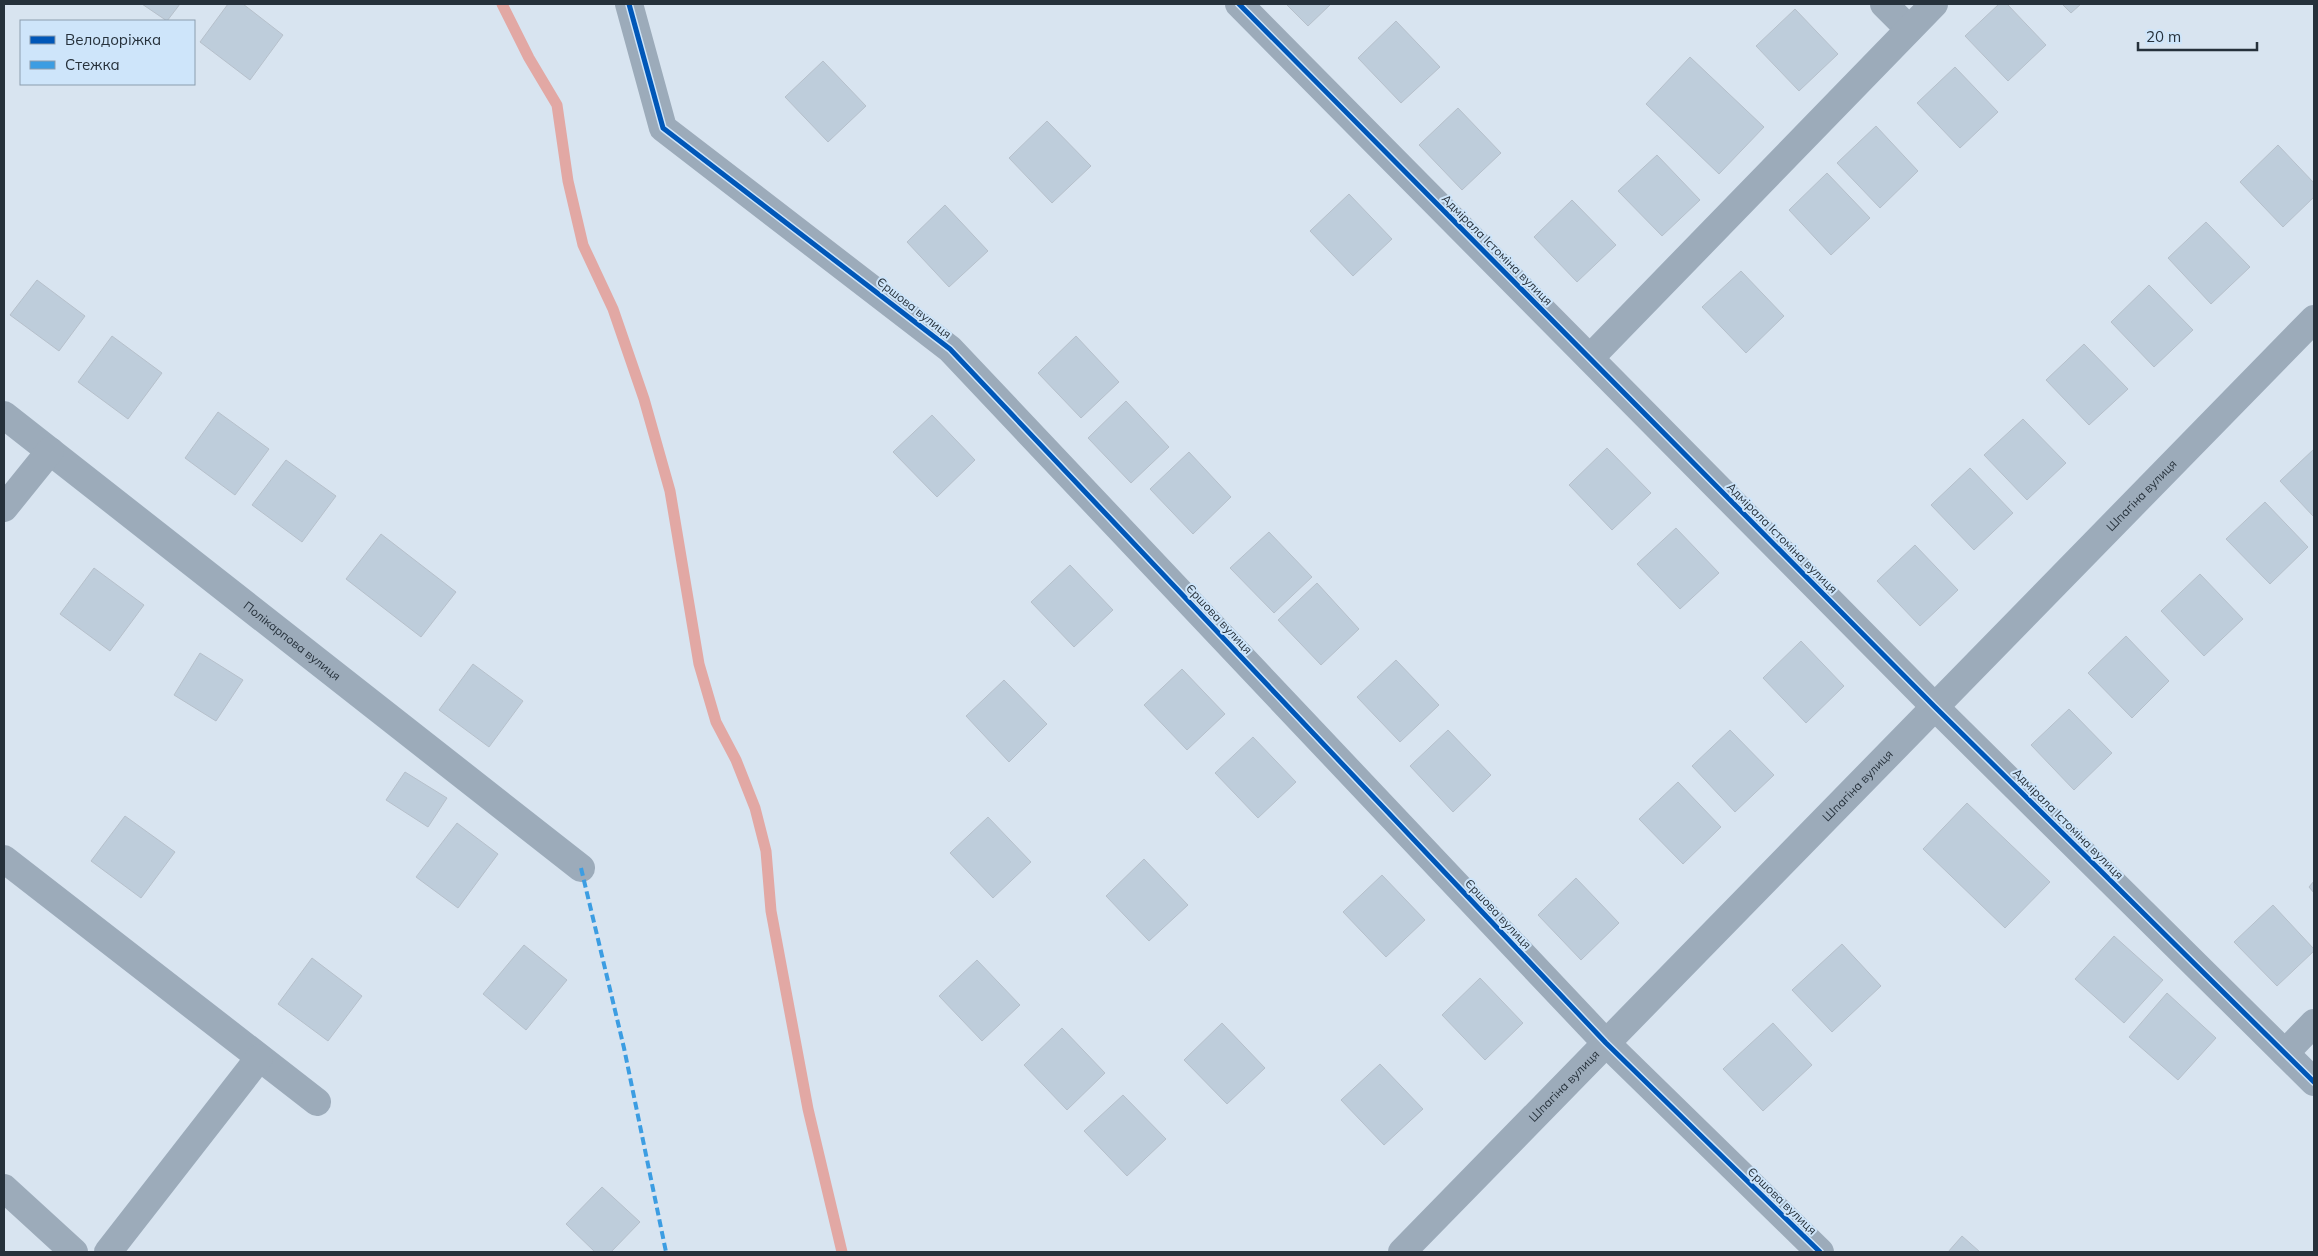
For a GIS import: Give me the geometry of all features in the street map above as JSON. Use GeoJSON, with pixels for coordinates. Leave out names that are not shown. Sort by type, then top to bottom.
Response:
{"type":"FeatureCollection","features":[{"type":"Feature","properties":{"kind":"street","name":"Єршова вулиця"},"geometry":{"type":"LineString","coordinates":[[629,4],[663,128],[950,349],[1606,1043],[1820,1252]]}},
{"type":"Feature","properties":{"kind":"street","name":"Адмірала Істоміна вулиця"},"geometry":{"type":"LineString","coordinates":[[1239,4],[1935,707],[2314,1082]]}},
{"type":"Feature","properties":{"kind":"street"},"geometry":{"type":"LineString","coordinates":[[1884,4],[1909,29]]}},
{"type":"Feature","properties":{"kind":"street"},"geometry":{"type":"LineString","coordinates":[[1590,358],[1934,4]]}},
{"type":"Feature","properties":{"kind":"street","name":"Шпагіна вулиця"},"geometry":{"type":"LineString","coordinates":[[1402,1252],[2314,319]]}},
{"type":"Feature","properties":{"kind":"street","name":"Полікарпова вулиця"},"geometry":{"type":"LineString","coordinates":[[4,415],[580,868]]}},
{"type":"Feature","properties":{"kind":"street"},"geometry":{"type":"LineString","coordinates":[[4,508],[50,452]]}},
{"type":"Feature","properties":{"kind":"street"},"geometry":{"type":"LineString","coordinates":[[4,859],[316,1102]]}},
{"type":"Feature","properties":{"kind":"street"},"geometry":{"type":"LineString","coordinates":[[2285,1053],[2314,1022]]}},
{"type":"Feature","properties":{"kind":"street"},"geometry":{"type":"LineString","coordinates":[[108,1252],[259,1058]]}},
{"type":"Feature","properties":{"kind":"street"},"geometry":{"type":"LineString","coordinates":[[4,1188],[74,1252]]}},
{"type":"Feature","properties":{"kind":"building"},"geometry":{"type":"Polygon","coordinates":[[[142,4],[180,4],[168,20],[142,4]]]}},
{"type":"Feature","properties":{"kind":"building"},"geometry":{"type":"Polygon","coordinates":[[[228,4],[243,4],[283,35],[250,80],[200,42],[228,4]]]}},
{"type":"Feature","properties":{"kind":"building"},"geometry":{"type":"Polygon","coordinates":[[[1286,4],[1331,4],[1308,26],[1286,4]]]}},
{"type":"Feature","properties":{"kind":"building"},"geometry":{"type":"Polygon","coordinates":[[[1999,4],[2007,4],[2046,45],[2008,81],[1965,36],[1999,4]]]}},
{"type":"Feature","properties":{"kind":"building"},"geometry":{"type":"Polygon","coordinates":[[[2062,4],[2081,4],[2071,13],[2062,4]]]}},
{"type":"Feature","properties":{"kind":"building"},"geometry":{"type":"Polygon","coordinates":[[[1795,9],[1838,54],[1799,91],[1756,46],[1795,9]]]}},
{"type":"Feature","properties":{"kind":"building"},"geometry":{"type":"Polygon","coordinates":[[[1396,21],[1440,67],[1401,103],[1358,58],[1396,21]]]}},
{"type":"Feature","properties":{"kind":"building"},"geometry":{"type":"Polygon","coordinates":[[[1690,57],[1764,127],[1719,174],[1646,104],[1690,57]]]}},
{"type":"Feature","properties":{"kind":"building"},"geometry":{"type":"Polygon","coordinates":[[[823,61],[866,106],[828,142],[785,97],[823,61]]]}},
{"type":"Feature","properties":{"kind":"building"},"geometry":{"type":"Polygon","coordinates":[[[1955,67],[1998,112],[1960,148],[1917,103],[1955,67]]]}},
{"type":"Feature","properties":{"kind":"building"},"geometry":{"type":"Polygon","coordinates":[[[1458,108],[1501,153],[1462,190],[1419,145],[1458,108]]]}},
{"type":"Feature","properties":{"kind":"building"},"geometry":{"type":"Polygon","coordinates":[[[1047,121],[1091,166],[1052,203],[1009,158],[1047,121]]]}},
{"type":"Feature","properties":{"kind":"building"},"geometry":{"type":"Polygon","coordinates":[[[1876,126],[1918,171],[1880,208],[1837,163],[1876,126]]]}},
{"type":"Feature","properties":{"kind":"building"},"geometry":{"type":"Polygon","coordinates":[[[2278,145],[2314,183],[2314,197],[2283,227],[2240,182],[2278,145]]]}},
{"type":"Feature","properties":{"kind":"building"},"geometry":{"type":"Polygon","coordinates":[[[1657,155],[1700,200],[1662,236],[1618,191],[1657,155]]]}},
{"type":"Feature","properties":{"kind":"building"},"geometry":{"type":"Polygon","coordinates":[[[1827,173],[1870,218],[1831,255],[1789,210],[1827,173]]]}},
{"type":"Feature","properties":{"kind":"building"},"geometry":{"type":"Polygon","coordinates":[[[1349,194],[1392,239],[1353,276],[1310,231],[1349,194]]]}},
{"type":"Feature","properties":{"kind":"building"},"geometry":{"type":"Polygon","coordinates":[[[1572,200],[1616,245],[1577,282],[1534,237],[1572,200]]]}},
{"type":"Feature","properties":{"kind":"building"},"geometry":{"type":"Polygon","coordinates":[[[945,205],[988,251],[949,287],[907,242],[945,205]]]}},
{"type":"Feature","properties":{"kind":"building"},"geometry":{"type":"Polygon","coordinates":[[[2206,222],[2250,267],[2211,304],[2168,258],[2206,222]]]}},
{"type":"Feature","properties":{"kind":"building"},"geometry":{"type":"Polygon","coordinates":[[[1741,271],[1784,316],[1746,353],[1702,307],[1741,271]]]}},
{"type":"Feature","properties":{"kind":"building"},"geometry":{"type":"Polygon","coordinates":[[[37,280],[85,316],[59,351],[10,315],[37,280]]]}},
{"type":"Feature","properties":{"kind":"building"},"geometry":{"type":"Polygon","coordinates":[[[2149,285],[2193,330],[2154,367],[2111,322],[2149,285]]]}},
{"type":"Feature","properties":{"kind":"building"},"geometry":{"type":"Polygon","coordinates":[[[112,336],[162,373],[128,419],[78,382],[112,336]]]}},
{"type":"Feature","properties":{"kind":"building"},"geometry":{"type":"Polygon","coordinates":[[[1076,336],[1119,382],[1081,418],[1038,373],[1076,336]]]}},
{"type":"Feature","properties":{"kind":"building"},"geometry":{"type":"Polygon","coordinates":[[[2084,344],[2128,389],[2089,425],[2046,380],[2084,344]]]}},
{"type":"Feature","properties":{"kind":"building"},"geometry":{"type":"Polygon","coordinates":[[[1126,401],[1169,447],[1131,483],[1088,438],[1126,401]]]}},
{"type":"Feature","properties":{"kind":"building"},"geometry":{"type":"Polygon","coordinates":[[[218,412],[269,449],[235,495],[185,458],[218,412]]]}},
{"type":"Feature","properties":{"kind":"building"},"geometry":{"type":"Polygon","coordinates":[[[932,415],[975,460],[937,497],[893,452],[932,415]]]}},
{"type":"Feature","properties":{"kind":"building"},"geometry":{"type":"Polygon","coordinates":[[[2023,419],[2066,463],[2027,500],[1984,455],[2023,419]]]}},
{"type":"Feature","properties":{"kind":"building"},"geometry":{"type":"Polygon","coordinates":[[[1607,448],[1651,493],[1612,530],[1569,485],[1607,448]]]}},
{"type":"Feature","properties":{"kind":"building"},"geometry":{"type":"Polygon","coordinates":[[[2314,449],[2314,517],[2280,481],[2314,449]]]}},
{"type":"Feature","properties":{"kind":"building"},"geometry":{"type":"Polygon","coordinates":[[[1189,452],[1231,497],[1193,534],[1150,489],[1189,452]]]}},
{"type":"Feature","properties":{"kind":"building"},"geometry":{"type":"Polygon","coordinates":[[[286,460],[336,496],[302,542],[252,505],[286,460]]]}},
{"type":"Feature","properties":{"kind":"building"},"geometry":{"type":"Polygon","coordinates":[[[1970,468],[2013,513],[1974,550],[1931,505],[1970,468]]]}},
{"type":"Feature","properties":{"kind":"building"},"geometry":{"type":"Polygon","coordinates":[[[2265,502],[2308,547],[2270,584],[2226,539],[2265,502]]]}},
{"type":"Feature","properties":{"kind":"building"},"geometry":{"type":"Polygon","coordinates":[[[1676,528],[1719,573],[1680,609],[1637,564],[1676,528]]]}},
{"type":"Feature","properties":{"kind":"building"},"geometry":{"type":"Polygon","coordinates":[[[1269,532],[1312,577],[1274,613],[1230,568],[1269,532]]]}},
{"type":"Feature","properties":{"kind":"building"},"geometry":{"type":"Polygon","coordinates":[[[381,534],[456,592],[421,637],[346,579],[381,534]]]}},
{"type":"Feature","properties":{"kind":"building"},"geometry":{"type":"Polygon","coordinates":[[[1915,545],[1958,590],[1920,626],[1877,581],[1915,545]]]}},
{"type":"Feature","properties":{"kind":"building"},"geometry":{"type":"Polygon","coordinates":[[[1070,565],[1113,610],[1074,647],[1031,602],[1070,565]]]}},
{"type":"Feature","properties":{"kind":"building"},"geometry":{"type":"Polygon","coordinates":[[[94,568],[144,605],[110,651],[60,614],[94,568]]]}},
{"type":"Feature","properties":{"kind":"building"},"geometry":{"type":"Polygon","coordinates":[[[2200,574],[2243,619],[2204,656],[2161,611],[2200,574]]]}},
{"type":"Feature","properties":{"kind":"building"},"geometry":{"type":"Polygon","coordinates":[[[1317,583],[1359,629],[1321,665],[1278,620],[1317,583]]]}},
{"type":"Feature","properties":{"kind":"building"},"geometry":{"type":"Polygon","coordinates":[[[2126,636],[2169,681],[2132,718],[2088,673],[2126,636]]]}},
{"type":"Feature","properties":{"kind":"building"},"geometry":{"type":"Polygon","coordinates":[[[1801,641],[1844,686],[1806,723],[1763,678],[1801,641]]]}},
{"type":"Feature","properties":{"kind":"building"},"geometry":{"type":"Polygon","coordinates":[[[200,653],[243,680],[216,721],[174,695],[200,653]]]}},
{"type":"Feature","properties":{"kind":"building"},"geometry":{"type":"Polygon","coordinates":[[[1396,660],[1439,705],[1400,742],[1357,697],[1396,660]]]}},
{"type":"Feature","properties":{"kind":"building"},"geometry":{"type":"Polygon","coordinates":[[[473,664],[523,701],[489,747],[439,710],[473,664]]]}},
{"type":"Feature","properties":{"kind":"building"},"geometry":{"type":"Polygon","coordinates":[[[1182,669],[1225,714],[1187,750],[1144,705],[1182,669]]]}},
{"type":"Feature","properties":{"kind":"building"},"geometry":{"type":"Polygon","coordinates":[[[1004,680],[1047,724],[1009,762],[966,716],[1004,680]]]}},
{"type":"Feature","properties":{"kind":"building"},"geometry":{"type":"Polygon","coordinates":[[[2069,709],[2112,753],[2074,790],[2031,745],[2069,709]]]}},
{"type":"Feature","properties":{"kind":"building"},"geometry":{"type":"Polygon","coordinates":[[[1448,730],[1491,775],[1453,812],[1410,766],[1448,730]]]}},
{"type":"Feature","properties":{"kind":"building"},"geometry":{"type":"Polygon","coordinates":[[[1730,730],[1774,775],[1735,812],[1692,766],[1730,730]]]}},
{"type":"Feature","properties":{"kind":"building"},"geometry":{"type":"Polygon","coordinates":[[[1253,737],[1296,782],[1258,818],[1215,773],[1253,737]]]}},
{"type":"Feature","properties":{"kind":"building"},"geometry":{"type":"Polygon","coordinates":[[[405,772],[447,798],[428,827],[386,800],[405,772]]]}},
{"type":"Feature","properties":{"kind":"building"},"geometry":{"type":"Polygon","coordinates":[[[1678,782],[1721,827],[1683,864],[1639,819],[1678,782]]]}},
{"type":"Feature","properties":{"kind":"building"},"geometry":{"type":"Polygon","coordinates":[[[1967,803],[2050,882],[2005,928],[1923,849],[1967,803]]]}},
{"type":"Feature","properties":{"kind":"building"},"geometry":{"type":"Polygon","coordinates":[[[125,816],[175,852],[141,898],[91,861],[125,816]]]}},
{"type":"Feature","properties":{"kind":"building"},"geometry":{"type":"Polygon","coordinates":[[[988,817],[1031,862],[993,898],[950,853],[988,817]]]}},
{"type":"Feature","properties":{"kind":"building"},"geometry":{"type":"Polygon","coordinates":[[[457,823],[498,854],[458,908],[416,877],[457,823]]]}},
{"type":"Feature","properties":{"kind":"building"},"geometry":{"type":"Polygon","coordinates":[[[1144,859],[1188,905],[1149,941],[1106,896],[1144,859]]]}},
{"type":"Feature","properties":{"kind":"building"},"geometry":{"type":"Polygon","coordinates":[[[1382,875],[1425,920],[1386,957],[1343,912],[1382,875]]]}},
{"type":"Feature","properties":{"kind":"building"},"geometry":{"type":"Polygon","coordinates":[[[1576,878],[1619,923],[1581,960],[1538,915],[1576,878]]]}},
{"type":"Feature","properties":{"kind":"building"},"geometry":{"type":"Polygon","coordinates":[[[2314,881],[2314,893],[2309,887],[2314,881]]]}},
{"type":"Feature","properties":{"kind":"building"},"geometry":{"type":"Polygon","coordinates":[[[2273,905],[2314,949],[2277,986],[2234,942],[2273,905]]]}},
{"type":"Feature","properties":{"kind":"building"},"geometry":{"type":"Polygon","coordinates":[[[2114,936],[2163,980],[2124,1023],[2075,979],[2114,936]]]}},
{"type":"Feature","properties":{"kind":"building"},"geometry":{"type":"Polygon","coordinates":[[[1842,944],[1881,986],[1832,1032],[1792,990],[1842,944]]]}},
{"type":"Feature","properties":{"kind":"building"},"geometry":{"type":"Polygon","coordinates":[[[524,945],[567,980],[526,1030],[483,994],[524,945]]]}},
{"type":"Feature","properties":{"kind":"building"},"geometry":{"type":"Polygon","coordinates":[[[312,958],[362,996],[328,1041],[278,1004],[312,958]]]}},
{"type":"Feature","properties":{"kind":"building"},"geometry":{"type":"Polygon","coordinates":[[[977,960],[1020,1005],[982,1041],[939,996],[977,960]]]}},
{"type":"Feature","properties":{"kind":"building"},"geometry":{"type":"Polygon","coordinates":[[[1480,978],[1523,1023],[1485,1060],[1442,1015],[1480,978]]]}},
{"type":"Feature","properties":{"kind":"building"},"geometry":{"type":"Polygon","coordinates":[[[2167,993],[2216,1038],[2178,1080],[2129,1037],[2167,993]]]}},
{"type":"Feature","properties":{"kind":"building"},"geometry":{"type":"Polygon","coordinates":[[[1222,1023],[1265,1068],[1227,1104],[1184,1060],[1222,1023]]]}},
{"type":"Feature","properties":{"kind":"building"},"geometry":{"type":"Polygon","coordinates":[[[1773,1023],[1812,1065],[1763,1111],[1723,1069],[1773,1023]]]}},
{"type":"Feature","properties":{"kind":"building"},"geometry":{"type":"Polygon","coordinates":[[[1062,1028],[1105,1073],[1067,1110],[1024,1065],[1062,1028]]]}},
{"type":"Feature","properties":{"kind":"building"},"geometry":{"type":"Polygon","coordinates":[[[1380,1064],[1423,1109],[1384,1145],[1341,1100],[1380,1064]]]}},
{"type":"Feature","properties":{"kind":"building"},"geometry":{"type":"Polygon","coordinates":[[[1123,1095],[1166,1139],[1127,1176],[1084,1131],[1123,1095]]]}},
{"type":"Feature","properties":{"kind":"building"},"geometry":{"type":"Polygon","coordinates":[[[602,1187],[640,1222],[611,1252],[595,1252],[566,1224],[602,1187]]]}},
{"type":"Feature","properties":{"kind":"building"},"geometry":{"type":"Polygon","coordinates":[[[1962,1236],[1980,1252],[1948,1252],[1962,1236]]]}},
{"type":"Feature","properties":{"kind":"waterway"},"geometry":{"type":"LineString","coordinates":[[502,4],[529,58],[557,105],[568,181],[583,245],[613,309],[644,399],[670,491],[699,664],[716,722],[736,760],[755,808],[766,851],[771,911],[808,1109],[842,1252]]}},
{"type":"Feature","properties":{"kind":"marked path"},"geometry":{"type":"LineString","coordinates":[[581,868],[624,1048],[666,1252]]}},
{"type":"Feature","properties":{"kind":"cycle path"},"geometry":{"type":"LineString","coordinates":[[629,4],[663,128],[950,349],[1606,1043],[1820,1252]]}},
{"type":"Feature","properties":{"kind":"cycle path"},"geometry":{"type":"LineString","coordinates":[[1239,4],[1935,707],[2314,1082]]}}]}
